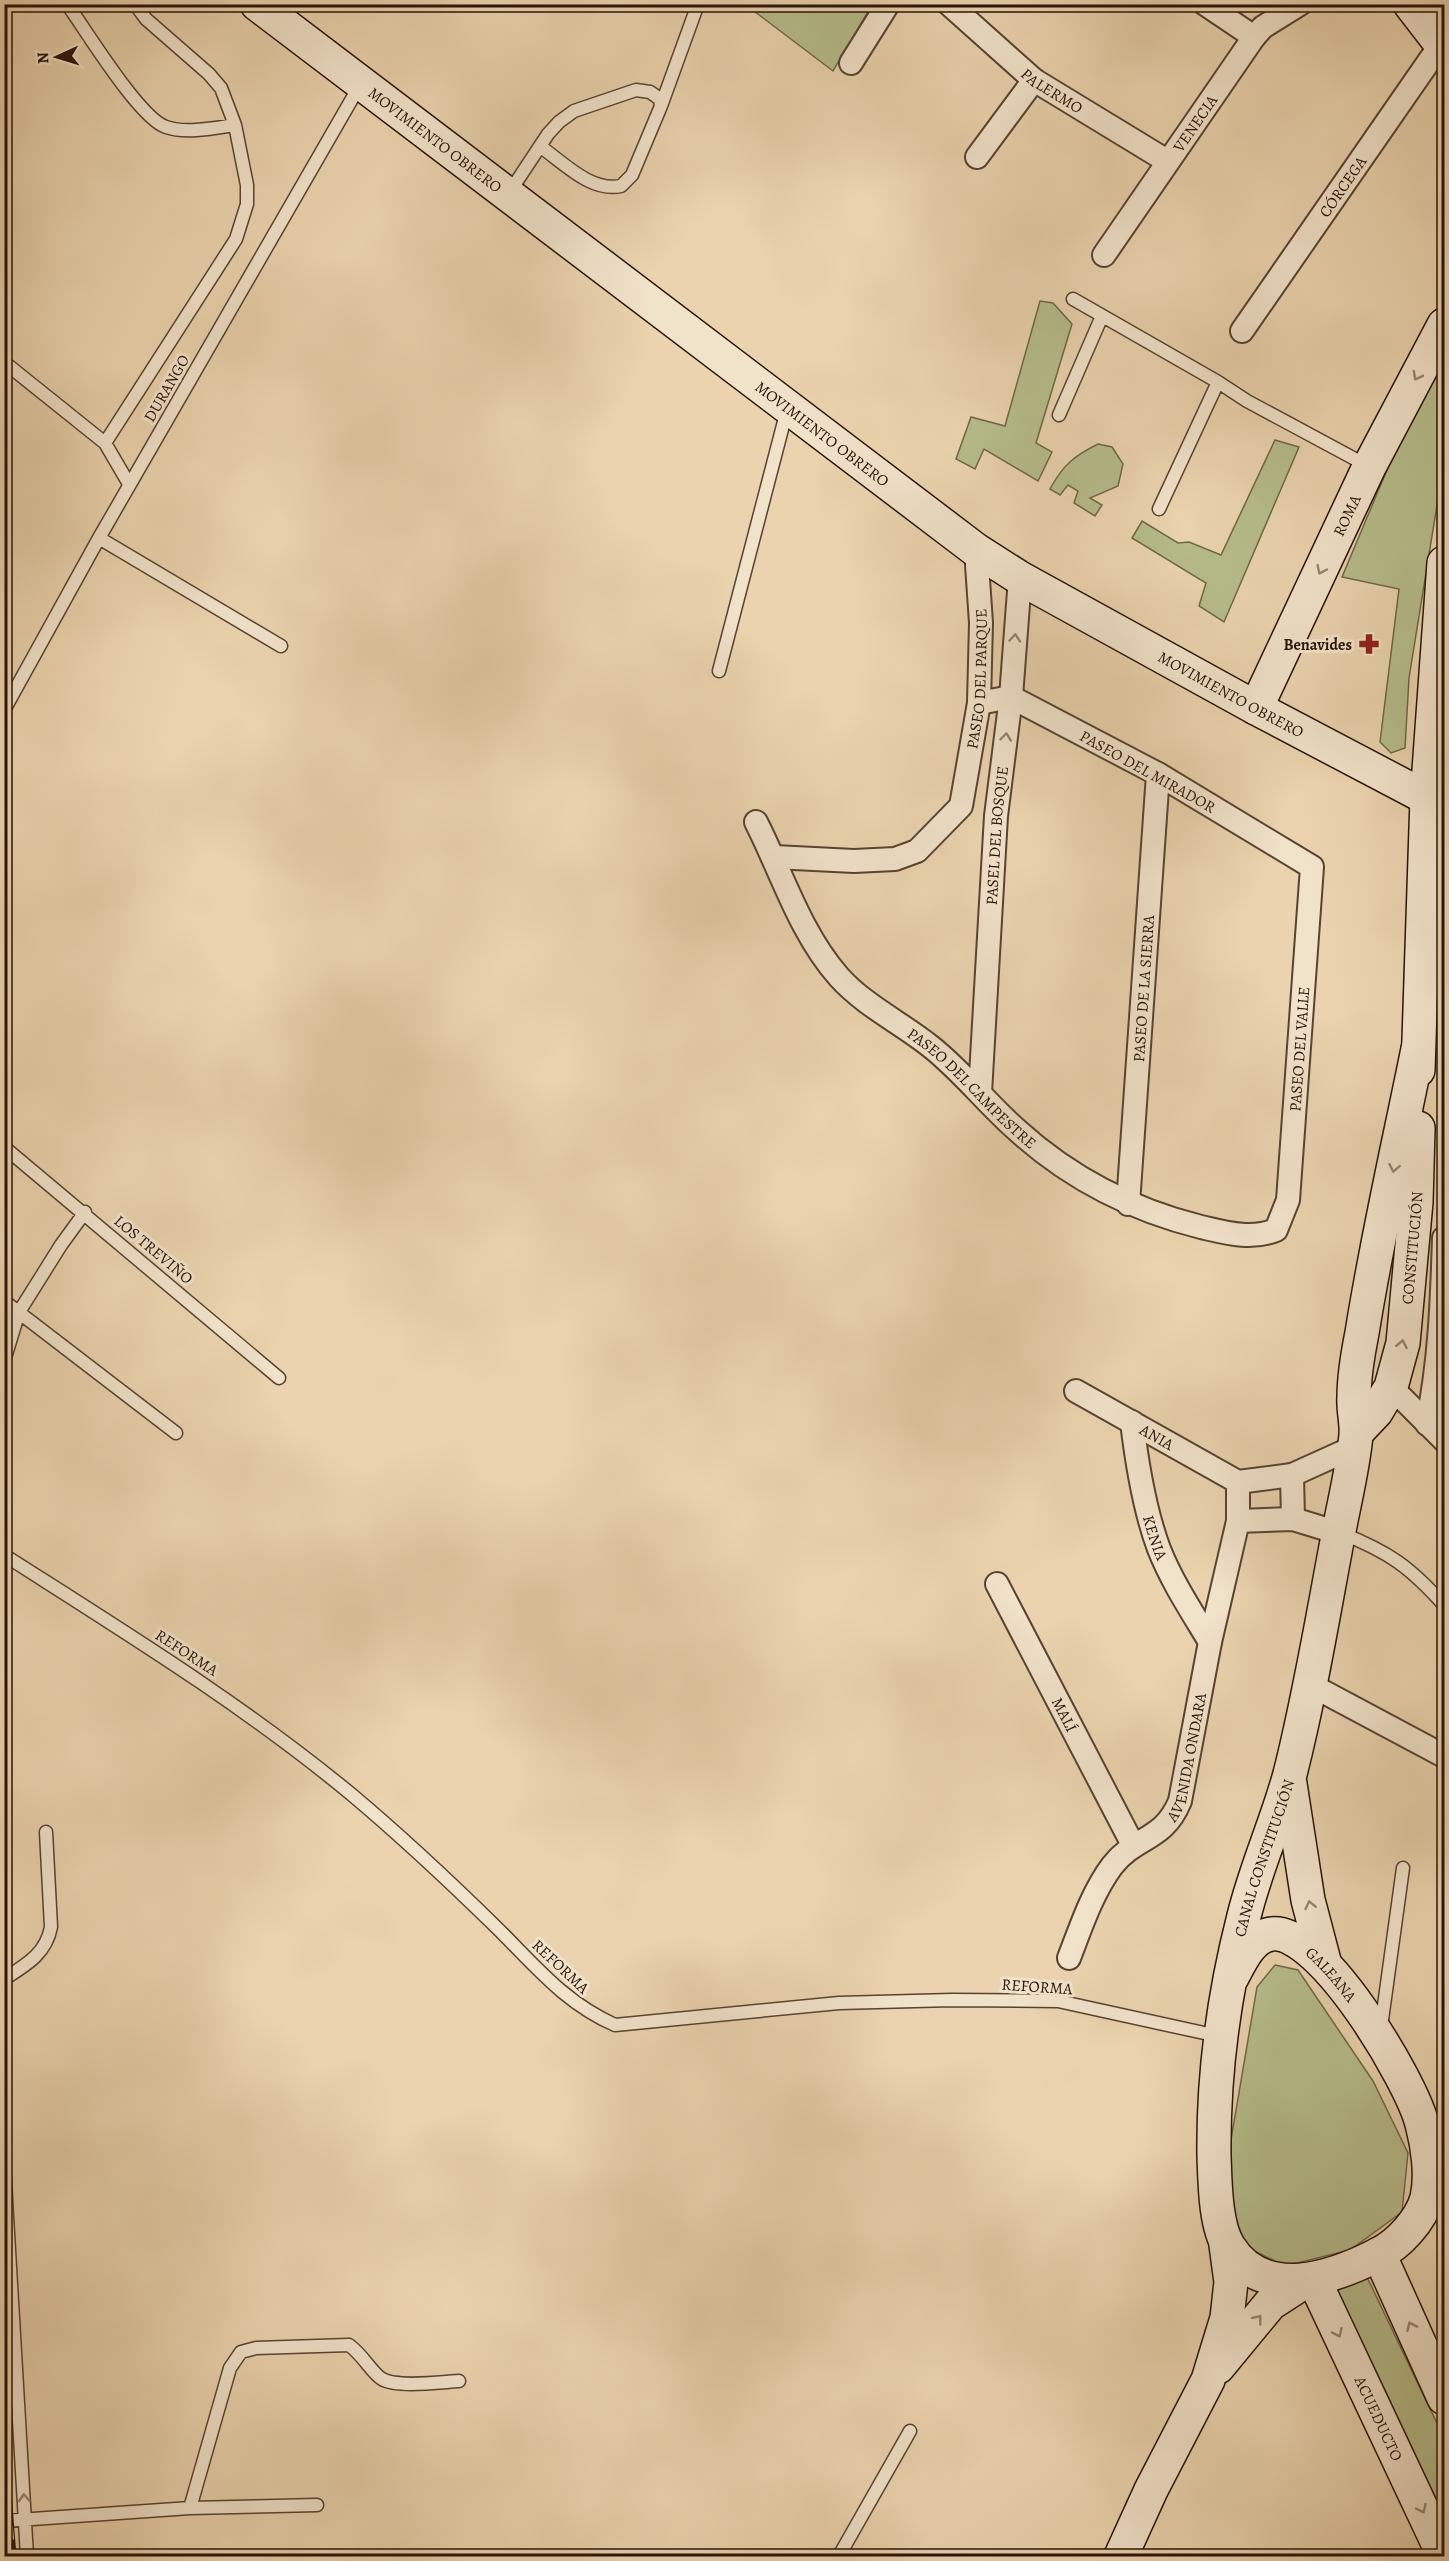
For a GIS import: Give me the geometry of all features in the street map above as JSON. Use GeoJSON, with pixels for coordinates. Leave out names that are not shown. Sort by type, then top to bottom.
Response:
{"type":"FeatureCollection","features":[{"type":"Feature","properties":{"kind":"street","name":"MOVIMIENTO OBRERO"},"geometry":{"type":"LineString","coordinates":[[257,4],[976,550],[1020,578],[1256,708],[1436,801]]}},
{"type":"Feature","properties":{"kind":"street"},"geometry":{"type":"LineString","coordinates":[[851,63],[888,4]]}},
{"type":"Feature","properties":{"kind":"street","name":"PALERMO"},"geometry":{"type":"LineString","coordinates":[[949,4],[1034,80],[1167,161]]}},
{"type":"Feature","properties":{"kind":"street"},"geometry":{"type":"LineString","coordinates":[[1205,4],[1254,37]]}},
{"type":"Feature","properties":{"kind":"street","name":"VENECIA"},"geometry":{"type":"LineString","coordinates":[[1104,255],[1254,37],[1263,27],[1300,4]]}},
{"type":"Feature","properties":{"kind":"street"},"geometry":{"type":"LineString","coordinates":[[1410,4],[1443,46]]}},
{"type":"Feature","properties":{"kind":"street","name":"CÓRCEGA"},"geometry":{"type":"LineString","coordinates":[[1242,331],[1443,46]]}},
{"type":"Feature","properties":{"kind":"street"},"geometry":{"type":"LineString","coordinates":[[977,157],[1034,80]]}},
{"type":"Feature","properties":{"kind":"street","name":"ROMA"},"geometry":{"type":"LineString","coordinates":[[1256,708],[1369,467],[1444,325]]}},
{"type":"Feature","properties":{"kind":"street","name":"PASEO DEL PARQUE"},"geometry":{"type":"LineString","coordinates":[[961,807],[979,703],[981,623],[976,550]]}},
{"type":"Feature","properties":{"kind":"street","name":"CONSTITUCIÓN"},"geometry":{"type":"LineString","coordinates":[[1355,1439],[1376,1412],[1391,1386],[1403,1343],[1416,1202],[1418,1049],[1436,801],[1443,577]]}},
{"type":"Feature","properties":{"kind":"street","name":"PASEL DEL BOSQUE"},"geometry":{"type":"LineString","coordinates":[[980,1094],[996,816],[1011,697],[1020,578]]}},
{"type":"Feature","properties":{"kind":"street"},"geometry":{"type":"LineString","coordinates":[[979,703],[1011,697]]}},
{"type":"Feature","properties":{"kind":"street","name":"PASEO DEL MIRADOR"},"geometry":{"type":"LineString","coordinates":[[1011,697],[1158,774],[1312,867]]}},
{"type":"Feature","properties":{"kind":"street","name":"PASEO DE LA SIERRA"},"geometry":{"type":"LineString","coordinates":[[1128,1204],[1158,774]]}},
{"type":"Feature","properties":{"kind":"street"},"geometry":{"type":"LineString","coordinates":[[774,857],[854,861],[895,859],[917,850],[961,807],[996,816]]}},
{"type":"Feature","properties":{"kind":"street","name":"PASEO DEL CAMPESTRE"},"geometry":{"type":"LineString","coordinates":[[756,822],[774,857],[798,914],[824,958],[841,979],[931,1046],[1018,1132],[1087,1181],[1128,1204],[1168,1219],[1246,1236],[1263,1235],[1276,1230]]}},
{"type":"Feature","properties":{"kind":"street","name":"PASEO DEL VALLE"},"geometry":{"type":"LineString","coordinates":[[1276,1230],[1288,1200],[1312,867]]}},
{"type":"Feature","properties":{"kind":"street","name":"CONSTITUCIÓN"},"geometry":{"type":"LineString","coordinates":[[1289,1777],[1339,1533],[1355,1439],[1353,1397],[1362,1331],[1418,1049]]}},
{"type":"Feature","properties":{"kind":"street"},"geometry":{"type":"LineString","coordinates":[[1427,1424],[1437,1378],[1442,1323],[1444,1238]]}},
{"type":"Feature","properties":{"kind":"street"},"geometry":{"type":"LineString","coordinates":[[1391,1386],[1444,1440]]}},
{"type":"Feature","properties":{"kind":"street","name":"ANIA"},"geometry":{"type":"LineString","coordinates":[[1076,1391],[1238,1482]]}},
{"type":"Feature","properties":{"kind":"street","name":"KENIA"},"geometry":{"type":"LineString","coordinates":[[1132,1422],[1136,1455],[1159,1548],[1178,1590],[1210,1642]]}},
{"type":"Feature","properties":{"kind":"street"},"geometry":{"type":"LineString","coordinates":[[1238,1482],[1292,1475],[1355,1439]]}},
{"type":"Feature","properties":{"kind":"street"},"geometry":{"type":"LineString","coordinates":[[1292,1475],[1293,1519]]}},
{"type":"Feature","properties":{"kind":"street","name":"AVENIDA ONDARA"},"geometry":{"type":"LineString","coordinates":[[1069,1958],[1101,1884],[1113,1865],[1133,1845],[1160,1832],[1172,1819],[1180,1801],[1210,1642],[1238,1521],[1238,1482]]}},
{"type":"Feature","properties":{"kind":"street"},"geometry":{"type":"LineString","coordinates":[[1238,1521],[1293,1519],[1339,1533]]}},
{"type":"Feature","properties":{"kind":"street","name":"MALÍ"},"geometry":{"type":"LineString","coordinates":[[997,1584],[1133,1845]]}},
{"type":"Feature","properties":{"kind":"street"},"geometry":{"type":"LineString","coordinates":[[1309,1684],[1444,1756]]}},
{"type":"Feature","properties":{"kind":"street","name":"CANAL CONSTITUCIÓN"},"geometry":{"type":"LineString","coordinates":[[1289,1777],[1305,1880],[1324,1961]]}},
{"type":"Feature","properties":{"kind":"street","name":"CANAL CONSTITUCIÓN"},"geometry":{"type":"LineString","coordinates":[[1230,1981],[1244,1914],[1289,1777]]}},
{"type":"Feature","properties":{"kind":"street","name":"GALEANA"},"geometry":{"type":"LineString","coordinates":[[1272,1934],[1300,1941],[1324,1961],[1379,2040],[1433,2126],[1428,2160],[1436,2192],[1397,2243],[1379,2254],[1309,2281],[1270,2304],[1208,2380],[1227,2318],[1231,2282],[1215,2182],[1214,2120],[1221,2036],[1230,1981],[1246,1953],[1259,1938],[1272,1934]]}},
{"type":"Feature","properties":{"kind":"street","name":"GALEANA"},"geometry":{"type":"LineString","coordinates":[[1226,2245],[1260,2277],[1309,2281]]}},
{"type":"Feature","properties":{"kind":"street"},"geometry":{"type":"LineString","coordinates":[[1379,2254],[1435,2353],[1444,2398]]}},
{"type":"Feature","properties":{"kind":"street","name":"ACUEDUCTO"},"geometry":{"type":"LineString","coordinates":[[1309,2281],[1444,2556]]}},
{"type":"Feature","properties":{"kind":"street"},"geometry":{"type":"LineString","coordinates":[[1121,2556],[1151,2490],[1208,2380]]}},
{"type":"Feature","properties":{"kind":"lane"},"geometry":{"type":"LineString","coordinates":[[67,4],[145,113],[166,127],[206,129],[236,125]]}},
{"type":"Feature","properties":{"kind":"lane"},"geometry":{"type":"LineString","coordinates":[[105,443],[236,239],[247,204],[247,185],[236,125],[221,88],[209,74],[146,19],[135,4]]}},
{"type":"Feature","properties":{"kind":"lane"},"geometry":{"type":"LineString","coordinates":[[541,147],[592,183],[603,188],[621,186],[632,175],[698,4]]}},
{"type":"Feature","properties":{"kind":"lane","name":"DURANGO"},"geometry":{"type":"LineString","coordinates":[[4,710],[129,484],[361,84]]}},
{"type":"Feature","properties":{"kind":"lane"},"geometry":{"type":"LineString","coordinates":[[508,194],[559,122],[574,111],[625,93],[650,92],[660,99],[660,106]]}},
{"type":"Feature","properties":{"kind":"lane"},"geometry":{"type":"LineString","coordinates":[[1073,299],[1218,382],[1246,401],[1369,467]]}},
{"type":"Feature","properties":{"kind":"lane"},"geometry":{"type":"LineString","coordinates":[[1059,415],[1102,316]]}},
{"type":"Feature","properties":{"kind":"lane"},"geometry":{"type":"LineString","coordinates":[[4,362],[105,443],[129,484]]}},
{"type":"Feature","properties":{"kind":"lane"},"geometry":{"type":"LineString","coordinates":[[1159,509],[1218,382]]}},
{"type":"Feature","properties":{"kind":"lane"},"geometry":{"type":"LineString","coordinates":[[719,671],[788,406]]}},
{"type":"Feature","properties":{"kind":"lane"},"geometry":{"type":"LineString","coordinates":[[99,537],[281,646]]}},
{"type":"Feature","properties":{"kind":"lane","name":"LOS TREVIÑO"},"geometry":{"type":"LineString","coordinates":[[4,1147],[85,1212],[279,1378]]}},
{"type":"Feature","properties":{"kind":"lane"},"geometry":{"type":"LineString","coordinates":[[4,1361],[19,1312],[61,1245],[85,1212]]}},
{"type":"Feature","properties":{"kind":"lane"},"geometry":{"type":"LineString","coordinates":[[4,1301],[176,1433]]}},
{"type":"Feature","properties":{"kind":"lane"},"geometry":{"type":"LineString","coordinates":[[1339,1533],[1395,1557],[1422,1579],[1444,1605]]}},
{"type":"Feature","properties":{"kind":"lane","name":"REFORMA"},"geometry":{"type":"LineString","coordinates":[[4,1555],[214,1689],[275,1733],[423,1857],[562,1993],[588,2013],[615,2025],[839,2003],[952,2000],[1058,2001],[1221,2036]]}},
{"type":"Feature","properties":{"kind":"lane"},"geometry":{"type":"LineString","coordinates":[[4,1979],[42,1952],[49,1939],[51,1927],[46,1832]]}},
{"type":"Feature","properties":{"kind":"lane"},"geometry":{"type":"LineString","coordinates":[[1379,2040],[1403,1868]]}},
{"type":"Feature","properties":{"kind":"lane"},"geometry":{"type":"LineString","coordinates":[[4,2165],[27,2556]]}},
{"type":"Feature","properties":{"kind":"lane"},"geometry":{"type":"LineString","coordinates":[[190,2508],[230,2368],[241,2352],[256,2348],[349,2345],[362,2354],[382,2379],[396,2383],[459,2381]]}},
{"type":"Feature","properties":{"kind":"lane"},"geometry":{"type":"LineString","coordinates":[[840,2556],[910,2431]]}},
{"type":"Feature","properties":{"kind":"lane"},"geometry":{"type":"LineString","coordinates":[[4,2521],[190,2508],[317,2505]]}},
{"type":"Feature","properties":{"kind":"green space"},"geometry":{"type":"Polygon","coordinates":[[[746,5],[872,5],[833,71],[746,5]]]}},
{"type":"Feature","properties":{"kind":"green space"},"geometry":{"type":"Polygon","coordinates":[[[1040,301],[1053,303],[1072,324],[1036,443],[1052,452],[1038,481],[984,449],[975,469],[956,459],[971,417],[1005,426],[1040,301]]]}},
{"type":"Feature","properties":{"kind":"green space"},"geometry":{"type":"Polygon","coordinates":[[[1444,361],[1444,462],[1409,678],[1405,748],[1391,753],[1380,742],[1399,589],[1342,577],[1413,408],[1444,361]]]}},
{"type":"Feature","properties":{"kind":"green space"},"geometry":{"type":"Polygon","coordinates":[[[1275,440],[1299,447],[1224,622],[1199,606],[1206,583],[1132,538],[1142,521],[1178,543],[1189,542],[1221,555],[1275,440]]]}},
{"type":"Feature","properties":{"kind":"green space"},"geometry":{"type":"Polygon","coordinates":[[[1098,444],[1112,447],[1123,464],[1118,486],[1090,498],[1102,505],[1095,516],[1074,503],[1078,491],[1068,485],[1060,495],[1050,489],[1070,462],[1098,444]]]}},
{"type":"Feature","properties":{"kind":"green space"},"geometry":{"type":"Polygon","coordinates":[[[1275,1965],[1298,1970],[1373,2081],[1408,2153],[1402,2212],[1350,2250],[1285,2266],[1248,2248],[1232,2212],[1227,2163],[1257,1987],[1275,1965]]]}},
{"type":"Feature","properties":{"kind":"green space"},"geometry":{"type":"Polygon","coordinates":[[[1366,2275],[1444,2438],[1444,2518],[1333,2288],[1366,2275]]]}},
{"type":"Feature","properties":{"kind":"railway"},"geometry":{"type":"LineString","coordinates":[[4,2442],[13,2556]]}},
{"type":"Feature","properties":{"kind":"place","name":"Benavides"},"geometry":{"type":"Point","coordinates":[1369,644]}}]}
